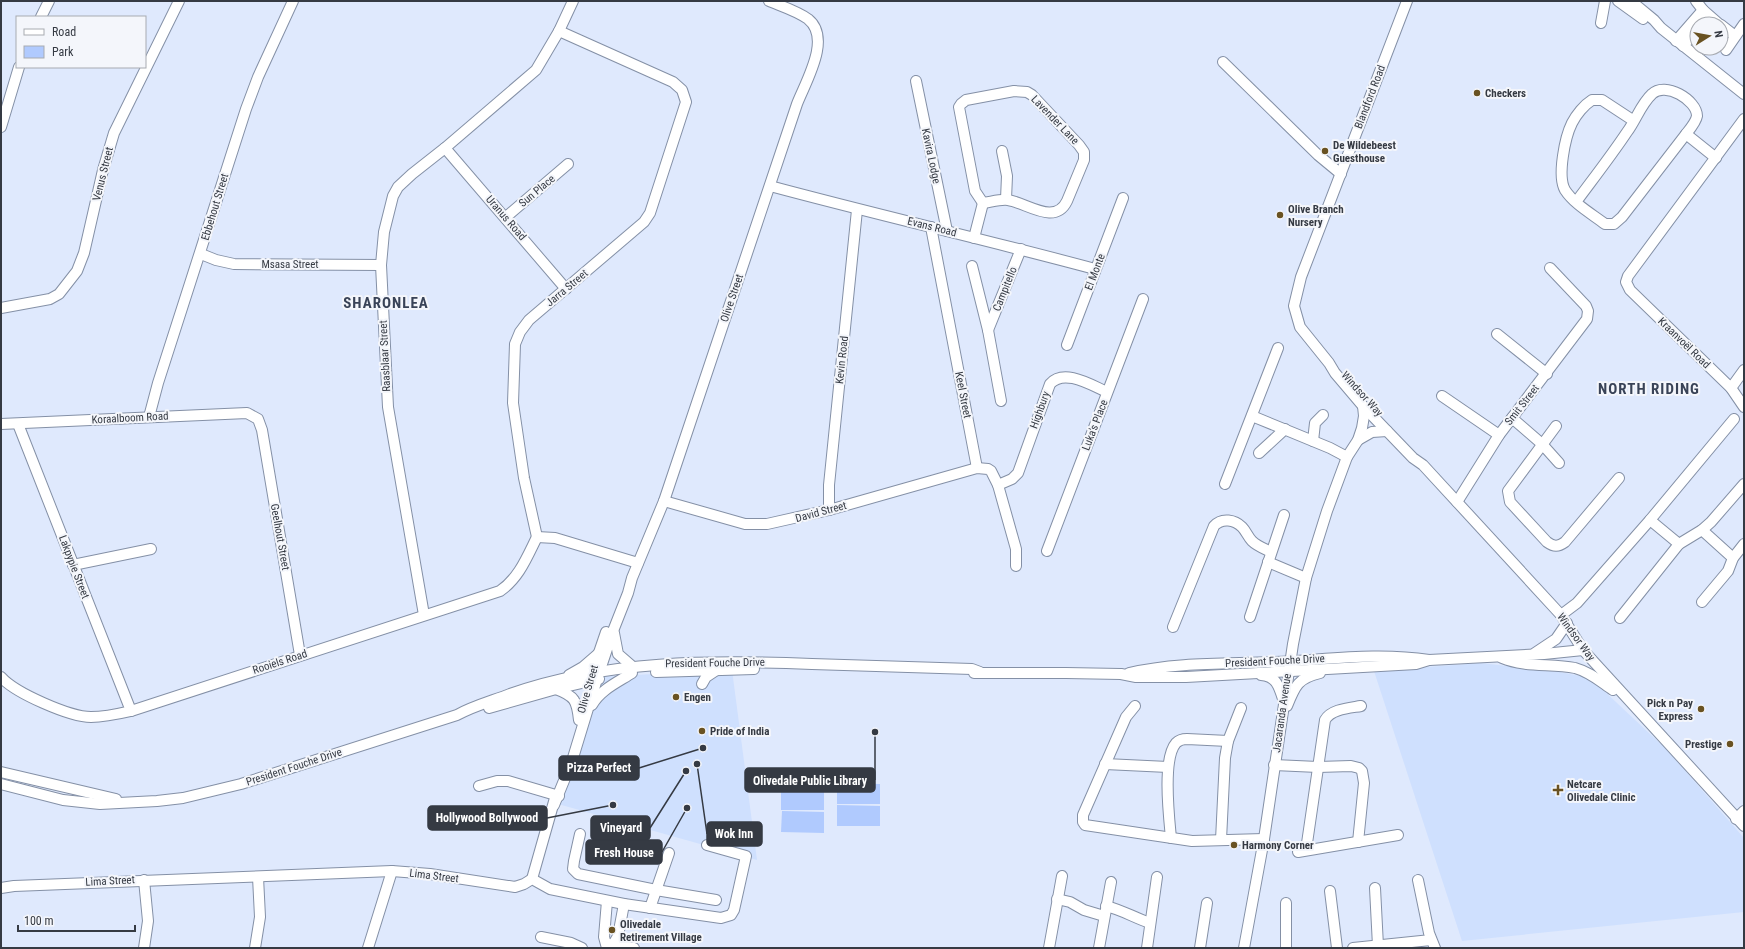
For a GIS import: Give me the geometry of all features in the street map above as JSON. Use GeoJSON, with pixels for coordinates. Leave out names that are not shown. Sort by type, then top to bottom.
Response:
{"type":"FeatureCollection","features":[{"type":"Feature","properties":{"kind":"street"},"geometry":{"type":"LineString","coordinates":[[42,16],[49,1]]}},
{"type":"Feature","properties":{"kind":"street","name":"Venus Street"},"geometry":{"type":"LineString","coordinates":[[1,308],[50,300],[59,294],[77,271],[84,253],[105,164],[114,133],[179,1]]}},
{"type":"Feature","properties":{"kind":"street","name":"Ebbehout Street"},"geometry":{"type":"LineString","coordinates":[[149,417],[158,383],[246,109],[258,77],[293,1]]}},
{"type":"Feature","properties":{"kind":"street","name":"Raasblaar Street"},"geometry":{"type":"LineString","coordinates":[[424,615],[395,455],[388,407],[382,265],[384,232],[395,191],[412,174],[532,75],[543,60],[573,1]]}},
{"type":"Feature","properties":{"kind":"street","name":"Olive Street"},"geometry":{"type":"LineString","coordinates":[[532,879],[595,677],[628,593],[632,578],[664,501],[796,104],[818,46],[817,32],[814,25],[807,19],[769,1]]}},
{"type":"Feature","properties":{"kind":"street","name":"Blandford Road"},"geometry":{"type":"LineString","coordinates":[[1294,306],[1301,277],[1407,1]]}},
{"type":"Feature","properties":{"kind":"street"},"geometry":{"type":"LineString","coordinates":[[1601,23],[1605,1]]}},
{"type":"Feature","properties":{"kind":"street"},"geometry":{"type":"LineString","coordinates":[[1618,1],[1651,24],[1661,28]]}},
{"type":"Feature","properties":{"kind":"street"},"geometry":{"type":"LineString","coordinates":[[1631,1],[1654,20],[1661,28],[1744,94]]}},
{"type":"Feature","properties":{"kind":"street"},"geometry":{"type":"LineString","coordinates":[[1696,1],[1710,16]]}},
{"type":"Feature","properties":{"kind":"street"},"geometry":{"type":"LineString","coordinates":[[1680,43],[1706,13]]}},
{"type":"Feature","properties":{"kind":"street"},"geometry":{"type":"LineString","coordinates":[[1729,45],[1744,24]]}},
{"type":"Feature","properties":{"kind":"street","name":"Jarra Street"},"geometry":{"type":"LineString","coordinates":[[537,537],[524,478],[513,403],[513,355],[517,338],[524,326],[644,222],[650,213],[685,109],[686,102],[682,90],[673,82],[559,31]]}},
{"type":"Feature","properties":{"kind":"street"},"geometry":{"type":"LineString","coordinates":[[1729,32],[1735,36]]}},
{"type":"Feature","properties":{"kind":"street"},"geometry":{"type":"LineString","coordinates":[[1680,43],[1689,36]]}},
{"type":"Feature","properties":{"kind":"street"},"geometry":{"type":"LineString","coordinates":[[1223,62],[1318,155],[1341,174]]}},
{"type":"Feature","properties":{"kind":"street"},"geometry":{"type":"LineString","coordinates":[[1,127],[19,68]]}},
{"type":"Feature","properties":{"kind":"street","name":"Kavira Lodge"},"geometry":{"type":"LineString","coordinates":[[916,81],[947,231]]}},
{"type":"Feature","properties":{"kind":"street"},"geometry":{"type":"LineString","coordinates":[[1576,202],[1628,131],[1634,121],[1642,106],[1653,92],[1663,89],[1672,90],[1692,104],[1696,112],[1696,120],[1622,217],[1614,224],[1605,224],[1576,202],[1564,188],[1562,172],[1567,137],[1575,118],[1588,102],[1597,99],[1602,100],[1634,121]]}},
{"type":"Feature","properties":{"kind":"street","name":"Lavender Lane"},"geometry":{"type":"LineString","coordinates":[[1020,91],[1027,92],[1038,99],[1079,145],[1084,156],[1068,202],[1060,211],[1055,213],[1044,212],[1006,199],[983,203],[975,191],[959,107],[966,100],[1020,91]]}},
{"type":"Feature","properties":{"kind":"street"},"geometry":{"type":"LineString","coordinates":[[1686,134],[1716,158],[1744,119]]}},
{"type":"Feature","properties":{"kind":"street","name":"Uranus Road"},"geometry":{"type":"LineString","coordinates":[[445,148],[506,217],[566,289]]}},
{"type":"Feature","properties":{"kind":"street"},"geometry":{"type":"LineString","coordinates":[[1002,151],[1007,176],[1006,199]]}},
{"type":"Feature","properties":{"kind":"street","name":"Kraanvoël Road"},"geometry":{"type":"LineString","coordinates":[[1716,158],[1626,279],[1627,286],[1630,290],[1731,388],[1744,407]]}},
{"type":"Feature","properties":{"kind":"street","name":"Sun Place"},"geometry":{"type":"LineString","coordinates":[[506,217],[568,164]]}},
{"type":"Feature","properties":{"kind":"street","name":"Evans Road"},"geometry":{"type":"LineString","coordinates":[[770,186],[857,210],[1021,249],[1095,269]]}},
{"type":"Feature","properties":{"kind":"street","name":"El Monte"},"geometry":{"type":"LineString","coordinates":[[1067,345],[1123,198]]}},
{"type":"Feature","properties":{"kind":"street"},"geometry":{"type":"LineString","coordinates":[[974,238],[983,203]]}},
{"type":"Feature","properties":{"kind":"street","name":"Kevin Road"},"geometry":{"type":"LineString","coordinates":[[829,510],[829,485],[857,210]]}},
{"type":"Feature","properties":{"kind":"street","name":"Keel Street"},"geometry":{"type":"LineString","coordinates":[[931,227],[977,468]]}},
{"type":"Feature","properties":{"kind":"street","name":"Campitello"},"geometry":{"type":"LineString","coordinates":[[988,330],[1021,249]]}},
{"type":"Feature","properties":{"kind":"street","name":"Msasa Street"},"geometry":{"type":"LineString","coordinates":[[200,254],[216,260],[234,264],[382,265]]}},
{"type":"Feature","properties":{"kind":"street","name":"Campitello"},"geometry":{"type":"LineString","coordinates":[[972,266],[988,330],[1001,401]]}},
{"type":"Feature","properties":{"kind":"street","name":"Smit Street"},"geometry":{"type":"LineString","coordinates":[[1457,502],[1499,435],[1547,374],[1585,322],[1588,310],[1584,302],[1550,268]]}},
{"type":"Feature","properties":{"kind":"street","name":"Luka's Place"},"geometry":{"type":"LineString","coordinates":[[1047,551],[1143,299]]}},
{"type":"Feature","properties":{"kind":"street","name":"Windsor Way"},"geometry":{"type":"LineString","coordinates":[[1294,306],[1300,327],[1329,363],[1335,373],[1363,406],[1413,458],[1423,465]]}},
{"type":"Feature","properties":{"kind":"street"},"geometry":{"type":"LineString","coordinates":[[1497,334],[1547,374]]}},
{"type":"Feature","properties":{"kind":"street"},"geometry":{"type":"LineString","coordinates":[[1225,484],[1278,348]]}},
{"type":"Feature","properties":{"kind":"street","name":"Windsor Way"},"geometry":{"type":"LineString","coordinates":[[1329,363],[1340,370],[1416,454],[1423,465],[1564,619],[1583,650],[1744,826]]}},
{"type":"Feature","properties":{"kind":"street"},"geometry":{"type":"LineString","coordinates":[[1731,388],[1744,370]]}},
{"type":"Feature","properties":{"kind":"street","name":"Highbury"},"geometry":{"type":"LineString","coordinates":[[998,485],[1012,479],[1018,473],[1050,384],[1053,380],[1058,377],[1069,377],[1107,392]]}},
{"type":"Feature","properties":{"kind":"street"},"geometry":{"type":"LineString","coordinates":[[1442,396],[1499,435]]}},
{"type":"Feature","properties":{"kind":"street","name":"Jacaranda Avenue"},"geometry":{"type":"LineString","coordinates":[[1244,948],[1264,839],[1289,666],[1306,578],[1327,511],[1347,457],[1358,440],[1364,421],[1363,406]]}},
{"type":"Feature","properties":{"kind":"street","name":"Koraalboom Road"},"geometry":{"type":"LineString","coordinates":[[1,424],[247,413],[258,419]]}},
{"type":"Feature","properties":{"kind":"street"},"geometry":{"type":"LineString","coordinates":[[1313,441],[1315,423],[1323,415]]}},
{"type":"Feature","properties":{"kind":"street"},"geometry":{"type":"LineString","coordinates":[[1252,416],[1313,441],[1347,457]]}},
{"type":"Feature","properties":{"kind":"street"},"geometry":{"type":"LineString","coordinates":[[1512,418],[1542,444],[1559,462]]}},
{"type":"Feature","properties":{"kind":"street","name":"Geelhout Street"},"geometry":{"type":"LineString","coordinates":[[258,419],[262,430],[300,655]]}},
{"type":"Feature","properties":{"kind":"street"},"geometry":{"type":"LineString","coordinates":[[1534,654],[1556,639],[1564,619],[1650,520],[1734,419]]}},
{"type":"Feature","properties":{"kind":"street","name":"Lakpypie Street"},"geometry":{"type":"LineString","coordinates":[[18,424],[131,711]]}},
{"type":"Feature","properties":{"kind":"street"},"geometry":{"type":"LineString","coordinates":[[1556,426],[1511,485],[1508,495],[1510,502],[1551,545],[1559,546],[1565,542],[1619,478]]}},
{"type":"Feature","properties":{"kind":"street"},"geometry":{"type":"LineString","coordinates":[[1259,453],[1285,429]]}},
{"type":"Feature","properties":{"kind":"street"},"geometry":{"type":"LineString","coordinates":[[1358,440],[1372,432],[1387,431]]}},
{"type":"Feature","properties":{"kind":"street"},"geometry":{"type":"LineString","coordinates":[[977,468],[988,469],[991,471],[998,485],[1016,549],[1016,566]]}},
{"type":"Feature","properties":{"kind":"street","name":"David Street"},"geometry":{"type":"LineString","coordinates":[[664,501],[745,524],[755,525],[781,522],[829,510],[977,468]]}},
{"type":"Feature","properties":{"kind":"street"},"geometry":{"type":"LineString","coordinates":[[1620,618],[1679,544],[1702,530],[1711,522],[1744,484]]}},
{"type":"Feature","properties":{"kind":"street"},"geometry":{"type":"LineString","coordinates":[[1250,617],[1284,516]]}},
{"type":"Feature","properties":{"kind":"street"},"geometry":{"type":"LineString","coordinates":[[1173,627],[1214,526],[1217,522],[1226,520],[1238,524],[1243,528],[1251,540],[1271,552]]}},
{"type":"Feature","properties":{"kind":"street"},"geometry":{"type":"LineString","coordinates":[[1650,520],[1679,544]]}},
{"type":"Feature","properties":{"kind":"street"},"geometry":{"type":"LineString","coordinates":[[1702,530],[1733,558]]}},
{"type":"Feature","properties":{"kind":"street"},"geometry":{"type":"LineString","coordinates":[[537,537],[555,538],[638,563]]}},
{"type":"Feature","properties":{"kind":"street","name":"Rooiels Road"},"geometry":{"type":"LineString","coordinates":[[1,677],[22,693],[50,706],[77,714],[89,717],[105,716],[131,711],[300,655],[484,597],[506,587],[518,573],[537,537]]}},
{"type":"Feature","properties":{"kind":"street"},"geometry":{"type":"LineString","coordinates":[[1702,602],[1728,571],[1733,558],[1744,544]]}},
{"type":"Feature","properties":{"kind":"street"},"geometry":{"type":"LineString","coordinates":[[73,565],[151,549]]}},
{"type":"Feature","properties":{"kind":"street"},"geometry":{"type":"LineString","coordinates":[[1268,562],[1306,578]]}},
{"type":"Feature","properties":{"kind":"street","name":"Olive Street"},"geometry":{"type":"LineString","coordinates":[[595,677],[598,654],[623,591],[632,578]]}},
{"type":"Feature","properties":{"kind":"street"},"geometry":{"type":"LineString","coordinates":[[582,721],[599,695],[632,670],[618,654],[613,631]]}},
{"type":"Feature","properties":{"kind":"street","name":"President Fouche Drive"},"geometry":{"type":"LineString","coordinates":[[1121,674],[1136,677],[1244,674],[1360,656],[1429,660],[1497,657],[1583,650]]}},
{"type":"Feature","properties":{"kind":"street"},"geometry":{"type":"LineString","coordinates":[[582,721],[574,699],[555,685],[578,670],[598,654]]}},
{"type":"Feature","properties":{"kind":"street"},"geometry":{"type":"LineString","coordinates":[[1497,657],[1517,663],[1577,669],[1588,673],[1628,700]]}},
{"type":"Feature","properties":{"kind":"street","name":"President Fouche Drive"},"geometry":{"type":"LineString","coordinates":[[632,670],[775,668],[973,673],[1121,674],[1165,667],[1289,666],[1344,668],[1416,664],[1429,660]]}},
{"type":"Feature","properties":{"kind":"street","name":"President Fouche Drive"},"geometry":{"type":"LineString","coordinates":[[1,784],[63,800],[100,804],[156,801],[211,792],[457,716],[468,714],[555,685],[632,670],[700,662],[775,662],[972,669],[980,672]]}},
{"type":"Feature","properties":{"kind":"street"},"geometry":{"type":"LineString","coordinates":[[1281,718],[1294,690],[1300,682],[1313,675],[1344,668]]}},
{"type":"Feature","properties":{"kind":"street"},"geometry":{"type":"LineString","coordinates":[[702,684],[706,677],[718,669]]}},
{"type":"Feature","properties":{"kind":"street"},"geometry":{"type":"LineString","coordinates":[[1244,674],[1264,675],[1273,679],[1278,686],[1284,701]]}},
{"type":"Feature","properties":{"kind":"street"},"geometry":{"type":"LineString","coordinates":[[1135,706],[1126,717],[1083,815],[1083,822],[1085,824],[1192,841],[1264,839]]}},
{"type":"Feature","properties":{"kind":"street"},"geometry":{"type":"LineString","coordinates":[[1362,706],[1335,712],[1327,716],[1324,724],[1318,767],[1302,851],[1398,835]]}},
{"type":"Feature","properties":{"kind":"street"},"geometry":{"type":"LineString","coordinates":[[1221,840],[1225,758],[1228,742],[1241,708]]}},
{"type":"Feature","properties":{"kind":"street"},"geometry":{"type":"LineString","coordinates":[[1171,838],[1168,767],[1172,750],[1181,740],[1196,739],[1228,742]]}},
{"type":"Feature","properties":{"kind":"street"},"geometry":{"type":"LineString","coordinates":[[1105,764],[1168,767]]}},
{"type":"Feature","properties":{"kind":"street"},"geometry":{"type":"LineString","coordinates":[[1274,765],[1318,767],[1351,766],[1359,768],[1364,775],[1364,783],[1358,842]]}},
{"type":"Feature","properties":{"kind":"street","name":"President Fouche Drive"},"geometry":{"type":"LineString","coordinates":[[1,772],[128,802]]}},
{"type":"Feature","properties":{"kind":"street"},"geometry":{"type":"LineString","coordinates":[[478,786],[497,781],[508,781],[556,799]]}},
{"type":"Feature","properties":{"kind":"street"},"geometry":{"type":"LineString","coordinates":[[1736,818],[1744,811]]}},
{"type":"Feature","properties":{"kind":"street"},"geometry":{"type":"LineString","coordinates":[[580,834],[573,869],[582,876],[716,900]]}},
{"type":"Feature","properties":{"kind":"street"},"geometry":{"type":"LineString","coordinates":[[532,879],[550,889],[607,901],[721,918],[731,915],[734,910],[746,856],[707,845]]}},
{"type":"Feature","properties":{"kind":"street"},"geometry":{"type":"LineString","coordinates":[[650,908],[669,853]]}},
{"type":"Feature","properties":{"kind":"street"},"geometry":{"type":"LineString","coordinates":[[368,948],[392,871]]}},
{"type":"Feature","properties":{"kind":"street","name":"Lima Street"},"geometry":{"type":"LineString","coordinates":[[1,888],[144,880],[392,871],[430,874],[509,887],[524,884],[532,879]]}},
{"type":"Feature","properties":{"kind":"street"},"geometry":{"type":"LineString","coordinates":[[1049,948],[1062,876]]}},
{"type":"Feature","properties":{"kind":"street"},"geometry":{"type":"LineString","coordinates":[[255,948],[260,917],[258,877]]}},
{"type":"Feature","properties":{"kind":"street"},"geometry":{"type":"LineString","coordinates":[[1147,948],[1157,877]]}},
{"type":"Feature","properties":{"kind":"street"},"geometry":{"type":"LineString","coordinates":[[144,880],[148,921],[144,948]]}},
{"type":"Feature","properties":{"kind":"street"},"geometry":{"type":"LineString","coordinates":[[1353,948],[1433,944],[1418,880]]}},
{"type":"Feature","properties":{"kind":"street"},"geometry":{"type":"LineString","coordinates":[[1099,948],[1111,882]]}},
{"type":"Feature","properties":{"kind":"street"},"geometry":{"type":"LineString","coordinates":[[1375,888],[1378,946]]}},
{"type":"Feature","properties":{"kind":"street"},"geometry":{"type":"LineString","coordinates":[[1330,891],[1337,948]]}},
{"type":"Feature","properties":{"kind":"street"},"geometry":{"type":"LineString","coordinates":[[1057,899],[1070,902],[1084,910],[1122,910],[1136,918],[1150,923]]}},
{"type":"Feature","properties":{"kind":"street"},"geometry":{"type":"LineString","coordinates":[[607,901],[604,937],[609,946]]}},
{"type":"Feature","properties":{"kind":"street"},"geometry":{"type":"LineString","coordinates":[[1200,948],[1207,902]]}},
{"type":"Feature","properties":{"kind":"street"},"geometry":{"type":"LineString","coordinates":[[1286,903],[1286,948]]}},
{"type":"Feature","properties":{"kind":"street"},"geometry":{"type":"LineString","coordinates":[[609,946],[618,936],[624,904]]}},
{"type":"Feature","properties":{"kind":"street"},"geometry":{"type":"LineString","coordinates":[[541,937],[582,948]]}},
{"type":"Feature","properties":{"kind":"street"},"geometry":{"type":"LineString","coordinates":[[609,946],[634,948]]}},
{"type":"Feature","properties":{"kind":"shaded area","name":"Netcare Olivedale Clinic"},"geometry":{"type":"Polygon","coordinates":[[[1481,663],[1560,672],[1585,677],[1601,688],[1666,749],[1744,838],[1744,912],[1462,941],[1374,671],[1481,663]]]}},
{"type":"Feature","properties":{"kind":"shaded area"},"geometry":{"type":"Polygon","coordinates":[[[732,670],[757,860],[558,804],[596,677],[732,670]]]}},
{"type":"Feature","properties":{"kind":"green space"},"geometry":{"type":"Polygon","coordinates":[[[837,783],[880,784],[880,804],[837,804],[837,783]]]}},
{"type":"Feature","properties":{"kind":"green space"},"geometry":{"type":"Polygon","coordinates":[[[781,789],[824,790],[824,810],[781,810],[781,789]]]}},
{"type":"Feature","properties":{"kind":"green space"},"geometry":{"type":"Polygon","coordinates":[[[837,805],[880,806],[880,826],[837,826],[837,805]]]}},
{"type":"Feature","properties":{"kind":"green space"},"geometry":{"type":"Polygon","coordinates":[[[782,811],[824,812],[824,833],[781,832],[782,811]]]}},
{"type":"Feature","properties":{"kind":"place","name":"Checkers"},"geometry":{"type":"Point","coordinates":[1477,93]}},
{"type":"Feature","properties":{"kind":"place","name":"De Wildebeest Guesthouse"},"geometry":{"type":"Point","coordinates":[1325,151]}},
{"type":"Feature","properties":{"kind":"place","name":"Olive Branch Nursery"},"geometry":{"type":"Point","coordinates":[1280,215]}},
{"type":"Feature","properties":{"kind":"place","name":"Engen"},"geometry":{"type":"Point","coordinates":[676,697]}},
{"type":"Feature","properties":{"kind":"place","name":"Pick n Pay Express"},"geometry":{"type":"Point","coordinates":[1701,709]}},
{"type":"Feature","properties":{"kind":"place","name":"Pride of India"},"geometry":{"type":"Point","coordinates":[702,731]}},
{"type":"Feature","properties":{"kind":"place","name":"Olivedale Public Library"},"geometry":{"type":"Point","coordinates":[875,732]}},
{"type":"Feature","properties":{"kind":"place","name":"Prestige"},"geometry":{"type":"Point","coordinates":[1730,744]}},
{"type":"Feature","properties":{"kind":"place","name":"Pizza Perfect"},"geometry":{"type":"Point","coordinates":[703,748]}},
{"type":"Feature","properties":{"kind":"place","name":"Wok Inn"},"geometry":{"type":"Point","coordinates":[697,764]}},
{"type":"Feature","properties":{"kind":"place","name":"Vineyard"},"geometry":{"type":"Point","coordinates":[686,771]}},
{"type":"Feature","properties":{"kind":"place","name":"Netcare Olivedale Clinic"},"geometry":{"type":"Point","coordinates":[1558,790]}},
{"type":"Feature","properties":{"kind":"place","name":"Hollywood Bollywood"},"geometry":{"type":"Point","coordinates":[613,805]}},
{"type":"Feature","properties":{"kind":"place","name":"Fresh House"},"geometry":{"type":"Point","coordinates":[687,808]}},
{"type":"Feature","properties":{"kind":"place","name":"Harmony Corner"},"geometry":{"type":"Point","coordinates":[1234,845]}},
{"type":"Feature","properties":{"kind":"place","name":"Olivedale Retirement Village"},"geometry":{"type":"Point","coordinates":[612,930]}},
{"type":"Feature","properties":{"kind":"district","name":"SHARONLEA"},"geometry":{"type":"Point","coordinates":[386,303]}},
{"type":"Feature","properties":{"kind":"district","name":"NORTH RIDING"},"geometry":{"type":"Point","coordinates":[1649,389]}}]}
